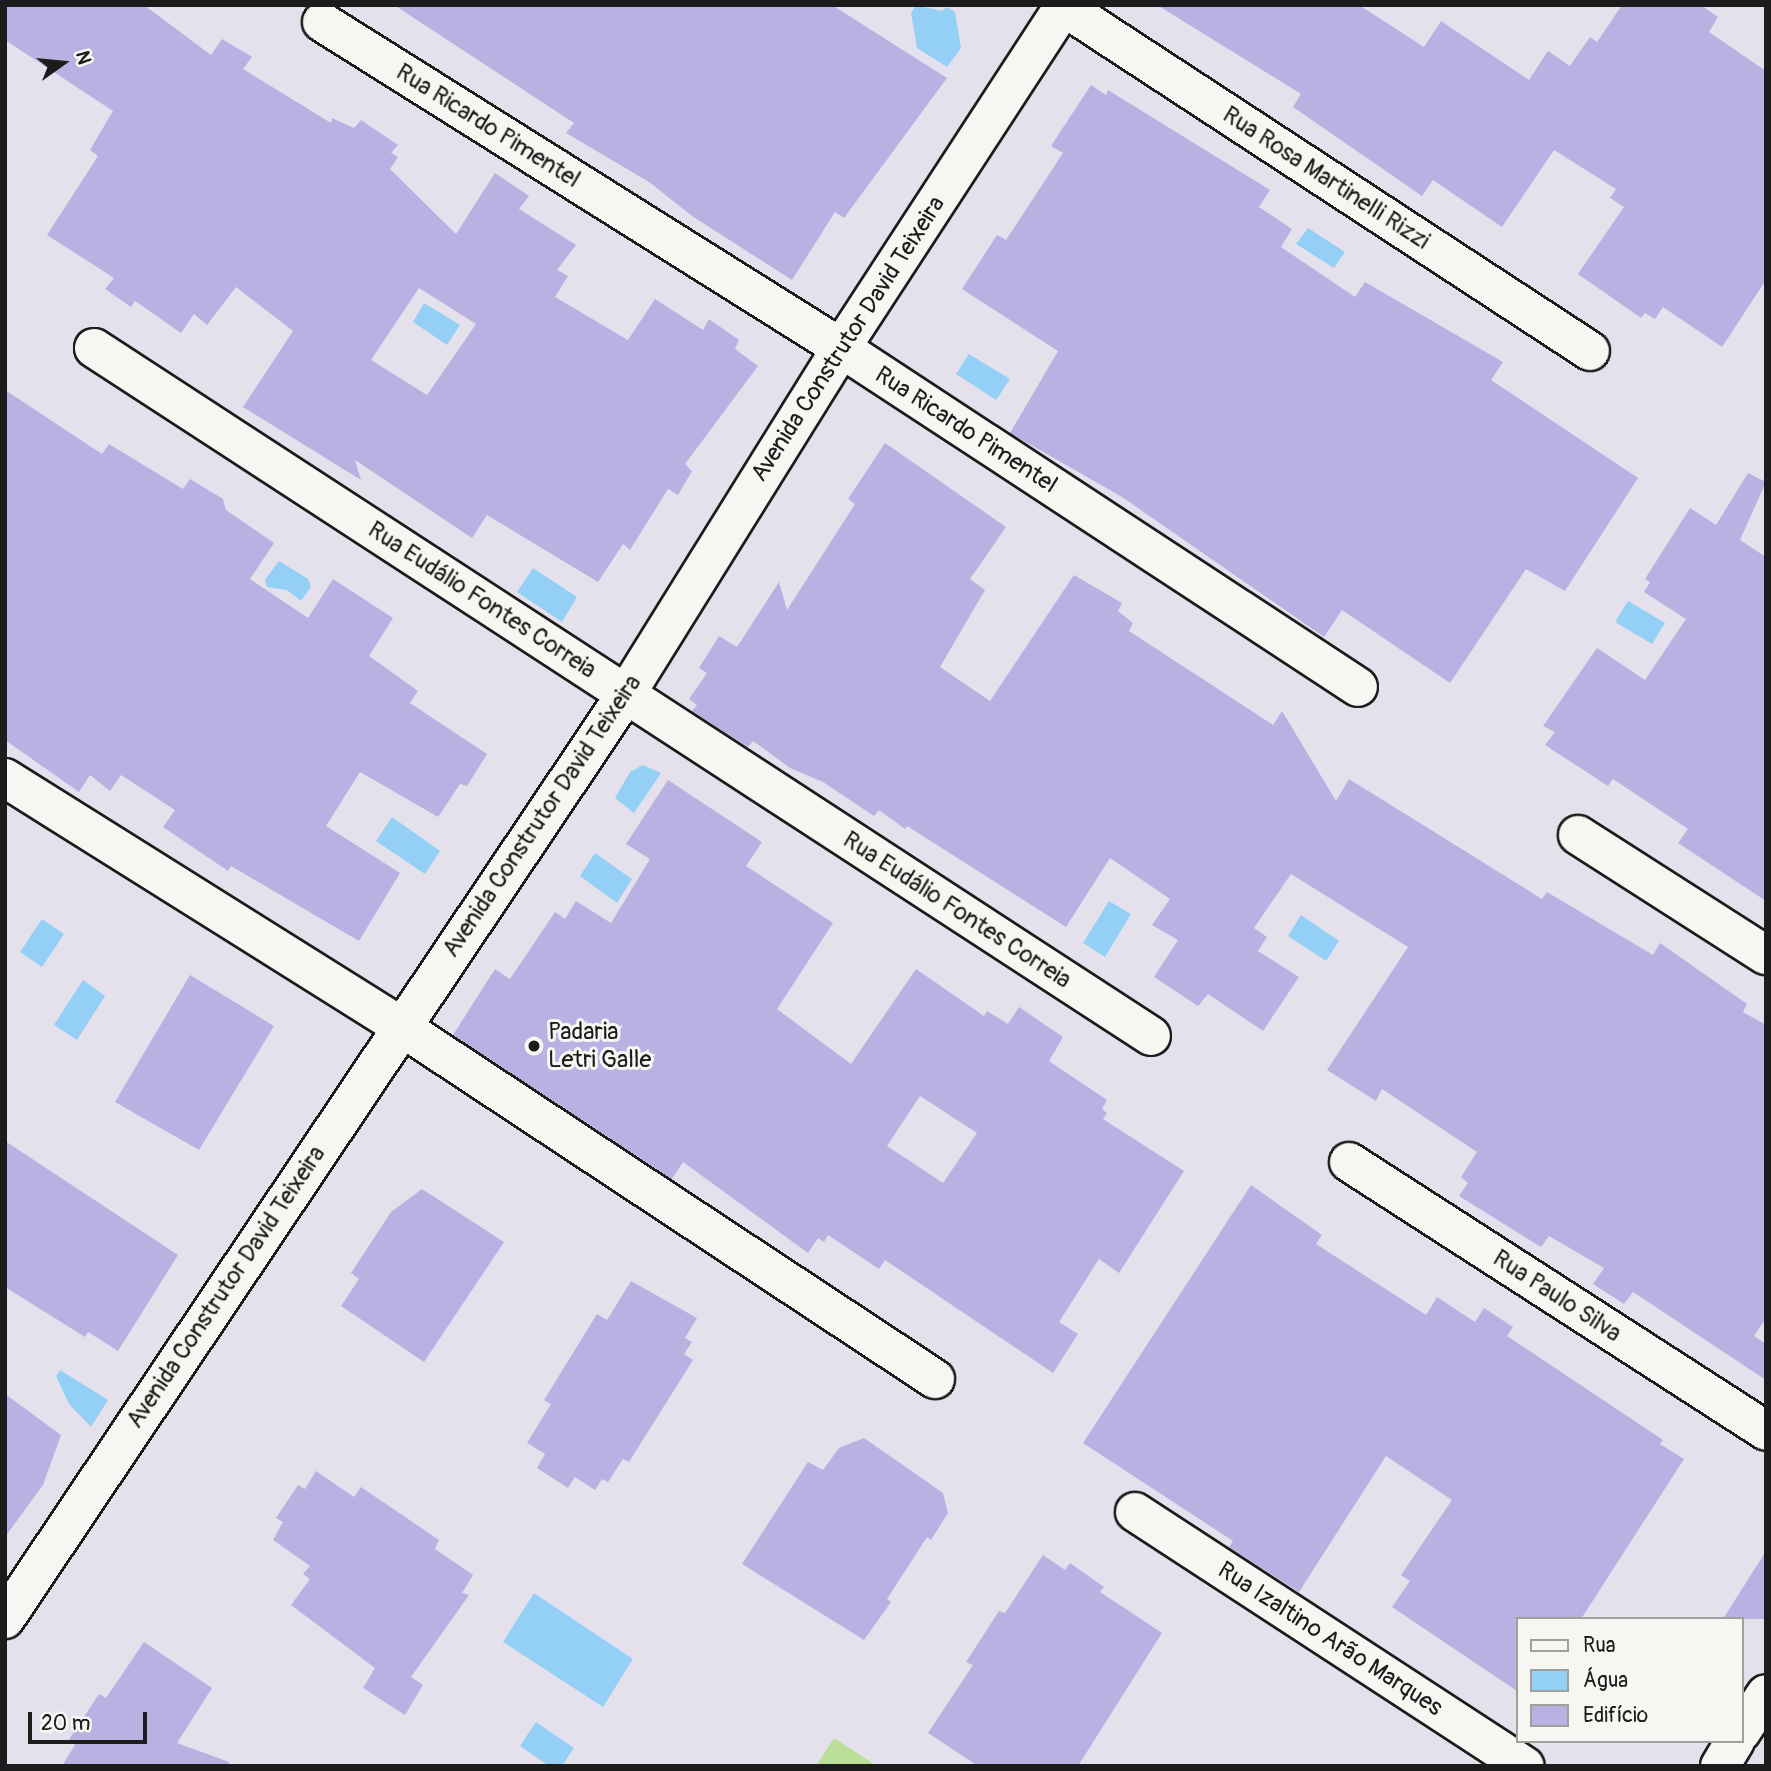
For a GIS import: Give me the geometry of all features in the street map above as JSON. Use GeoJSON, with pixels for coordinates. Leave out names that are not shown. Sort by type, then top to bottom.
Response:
{"type":"FeatureCollection","features":[{"type":"Feature","properties":{"kind":"street","name":"Avenida Construtor David Teixeira"},"geometry":{"type":"LineString","coordinates":[[5,1619],[400,1026],[626,694],[841,348],[1063,6]]}},
{"type":"Feature","properties":{"kind":"street","name":"Rua Rosa Martinelli Rizzi"},"geometry":{"type":"LineString","coordinates":[[1063,6],[1590,351]]}},
{"type":"Feature","properties":{"kind":"street","name":"Rua Ricardo Pimentel"},"geometry":{"type":"LineString","coordinates":[[322,22],[841,348],[1358,687]]}},
{"type":"Feature","properties":{"kind":"street","name":"Rua Eudálio Fontes Correia"},"geometry":{"type":"LineString","coordinates":[[94,348],[1151,1036]]}},
{"type":"Feature","properties":{"kind":"street"},"geometry":{"type":"LineString","coordinates":[[5,778],[400,1026],[935,1378]]}},
{"type":"Feature","properties":{"kind":"street"},"geometry":{"type":"LineString","coordinates":[[1578,835],[1766,955]]}},
{"type":"Feature","properties":{"kind":"street","name":"Rua Paulo Silva"},"geometry":{"type":"LineString","coordinates":[[1349,1162],[1766,1431]]}},
{"type":"Feature","properties":{"kind":"street","name":"Rua Izaltino Arão Marques"},"geometry":{"type":"LineString","coordinates":[[1135,1512],[1525,1766]]}},
{"type":"Feature","properties":{"kind":"street"},"geometry":{"type":"LineString","coordinates":[[1743,1729],[1766,1694]]}},
{"type":"Feature","properties":{"kind":"street"},"geometry":{"type":"LineString","coordinates":[[1720,1766],[1734,1743]]}},
{"type":"Feature","properties":{"kind":"green space"},"geometry":{"type":"Polygon","coordinates":[[[834,1738],[877,1766],[816,1766],[834,1738]]]}},
{"type":"Feature","properties":{"kind":"water"},"geometry":{"type":"Polygon","coordinates":[[[916,5],[942,11],[947,7],[955,12],[961,48],[947,67],[917,48],[911,13],[916,5]]]}},
{"type":"Feature","properties":{"kind":"water"},"geometry":{"type":"Polygon","coordinates":[[[1308,228],[1345,252],[1334,268],[1296,244],[1308,228]]]}},
{"type":"Feature","properties":{"kind":"water"},"geometry":{"type":"Polygon","coordinates":[[[424,303],[460,325],[447,345],[413,322],[424,303]]]}},
{"type":"Feature","properties":{"kind":"water"},"geometry":{"type":"Polygon","coordinates":[[[969,354],[1010,379],[996,400],[956,374],[969,354]]]}},
{"type":"Feature","properties":{"kind":"water"},"geometry":{"type":"Polygon","coordinates":[[[279,561],[308,579],[311,587],[301,601],[287,590],[267,587],[265,580],[279,561]]]}},
{"type":"Feature","properties":{"kind":"water"},"geometry":{"type":"Polygon","coordinates":[[[533,568],[577,597],[562,622],[517,592],[533,568]]]}},
{"type":"Feature","properties":{"kind":"water"},"geometry":{"type":"Polygon","coordinates":[[[1628,601],[1665,623],[1652,644],[1615,622],[1628,601]]]}},
{"type":"Feature","properties":{"kind":"water"},"geometry":{"type":"Polygon","coordinates":[[[643,765],[661,773],[634,813],[615,798],[630,772],[643,765]]]}},
{"type":"Feature","properties":{"kind":"water"},"geometry":{"type":"Polygon","coordinates":[[[392,817],[440,851],[425,874],[376,841],[392,817]]]}},
{"type":"Feature","properties":{"kind":"water"},"geometry":{"type":"Polygon","coordinates":[[[595,853],[632,879],[617,903],[580,876],[595,853]]]}},
{"type":"Feature","properties":{"kind":"water"},"geometry":{"type":"Polygon","coordinates":[[[1109,901],[1131,914],[1105,957],[1083,943],[1109,901]]]}},
{"type":"Feature","properties":{"kind":"water"},"geometry":{"type":"Polygon","coordinates":[[[1301,915],[1339,941],[1326,961],[1288,936],[1301,915]]]}},
{"type":"Feature","properties":{"kind":"water"},"geometry":{"type":"Polygon","coordinates":[[[42,919],[64,934],[42,967],[20,952],[42,919]]]}},
{"type":"Feature","properties":{"kind":"water"},"geometry":{"type":"Polygon","coordinates":[[[83,980],[105,996],[77,1040],[54,1025],[83,980]]]}},
{"type":"Feature","properties":{"kind":"water"},"geometry":{"type":"Polygon","coordinates":[[[60,1370],[108,1400],[91,1427],[69,1404],[56,1376],[60,1370]]]}},
{"type":"Feature","properties":{"kind":"water"},"geometry":{"type":"Polygon","coordinates":[[[534,1593],[633,1659],[603,1707],[503,1642],[534,1593]]]}},
{"type":"Feature","properties":{"kind":"water"},"geometry":{"type":"Polygon","coordinates":[[[536,1722],[574,1748],[562,1766],[549,1766],[520,1746],[536,1722]]]}},
{"type":"Feature","properties":{"kind":"building"},"geometry":{"type":"Polygon","coordinates":[[[5,5],[144,5],[211,55],[222,39],[252,57],[243,69],[331,123],[332,118],[354,128],[361,120],[398,145],[391,153],[398,157],[390,169],[456,234],[495,173],[529,196],[519,209],[576,245],[557,270],[568,276],[555,297],[628,340],[655,299],[703,330],[709,319],[739,340],[735,349],[758,366],[685,464],[692,471],[678,495],[668,489],[630,550],[623,544],[598,582],[487,515],[472,538],[355,460],[361,480],[243,407],[293,331],[236,287],[207,325],[194,314],[181,333],[135,301],[131,307],[105,289],[114,278],[47,235],[98,156],[90,150],[113,111],[5,40],[5,5]],[[419,288],[371,360],[427,395],[476,324],[419,288]]]}},
{"type":"Feature","properties":{"kind":"building"},"geometry":{"type":"Polygon","coordinates":[[[394,5],[832,5],[947,78],[844,218],[835,212],[792,280],[692,216],[649,182],[566,133],[574,123],[394,5]]]}},
{"type":"Feature","properties":{"kind":"building"},"geometry":{"type":"Polygon","coordinates":[[[1157,5],[1359,5],[1424,47],[1441,21],[1529,80],[1548,51],[1570,66],[1590,37],[1597,42],[1622,5],[1701,5],[1718,17],[1709,32],[1766,71],[1766,280],[1722,347],[1663,307],[1655,319],[1645,313],[1641,318],[1578,274],[1624,207],[1610,198],[1616,189],[1554,150],[1502,227],[1433,180],[1422,196],[1293,107],[1301,94],[1157,5]]]}},
{"type":"Feature","properties":{"kind":"building"},"geometry":{"type":"Polygon","coordinates":[[[1091,85],[1106,95],[1108,90],[1270,190],[1259,207],[1292,229],[1281,247],[1355,297],[1365,282],[1503,362],[1491,380],[1638,478],[1565,591],[1526,569],[1450,683],[1342,610],[1324,637],[1122,497],[1010,433],[1058,351],[962,289],[997,235],[1006,240],[1063,153],[1051,146],[1091,85]]]}},
{"type":"Feature","properties":{"kind":"building"},"geometry":{"type":"Polygon","coordinates":[[[5,390],[102,454],[109,444],[183,489],[190,479],[223,499],[226,510],[274,543],[250,579],[308,618],[333,579],[393,618],[369,656],[418,691],[410,703],[487,754],[467,786],[460,784],[438,817],[360,772],[326,826],[400,873],[359,941],[231,866],[228,871],[163,827],[175,810],[121,775],[110,791],[90,775],[79,792],[5,740],[5,390]]]}},
{"type":"Feature","properties":{"kind":"building"},"geometry":{"type":"Polygon","coordinates":[[[885,443],[1006,527],[970,579],[985,590],[940,667],[990,701],[1074,575],[1122,603],[1118,611],[1133,623],[1129,631],[1273,725],[1282,711],[1336,801],[1349,779],[1542,899],[1547,892],[1653,955],[1660,943],[1747,1004],[1743,1012],[1766,1025],[1766,1318],[1754,1336],[1766,1344],[1766,1380],[1633,1292],[1624,1304],[1593,1284],[1604,1268],[1549,1236],[1541,1247],[1459,1196],[1468,1183],[1461,1177],[1477,1152],[1382,1089],[1376,1101],[1327,1070],[1408,947],[1291,874],[1254,928],[1267,937],[1258,951],[1299,977],[1263,1031],[1208,994],[1198,1006],[1154,977],[1178,940],[1152,925],[1170,899],[1110,858],[1066,927],[907,826],[905,829],[879,810],[874,816],[823,782],[790,768],[753,741],[748,747],[692,711],[697,705],[689,699],[707,673],[699,668],[719,636],[737,647],[779,582],[787,610],[855,504],[848,499],[885,443]]]}},
{"type":"Feature","properties":{"kind":"building"},"geometry":{"type":"Polygon","coordinates":[[[1748,473],[1766,482],[1740,540],[1766,557],[1766,901],[1678,843],[1688,829],[1613,779],[1608,786],[1545,745],[1555,732],[1543,726],[1597,648],[1645,680],[1686,619],[1644,592],[1650,582],[1645,579],[1690,508],[1716,525],[1748,473]]]}},
{"type":"Feature","properties":{"kind":"building"},"geometry":{"type":"Polygon","coordinates":[[[668,780],[762,842],[746,866],[833,923],[777,1009],[851,1064],[916,969],[984,1016],[987,1011],[1008,1024],[1019,1007],[1063,1037],[1049,1061],[1107,1100],[1102,1109],[1107,1113],[1103,1119],[1184,1171],[1119,1273],[1099,1259],[1059,1322],[1078,1334],[1053,1373],[885,1260],[879,1269],[828,1235],[824,1242],[818,1238],[808,1253],[683,1162],[672,1179],[453,1035],[495,969],[510,979],[555,912],[565,919],[576,901],[611,923],[650,859],[626,844],[668,780]],[[920,1096],[887,1146],[943,1183],[977,1133],[920,1096]]]}},
{"type":"Feature","properties":{"kind":"building"},"geometry":{"type":"Polygon","coordinates":[[[190,975],[274,1026],[199,1150],[115,1102],[190,975]]]}},
{"type":"Feature","properties":{"kind":"building"},"geometry":{"type":"Polygon","coordinates":[[[5,1141],[178,1255],[118,1351],[88,1332],[85,1337],[5,1287],[5,1141]]]}},
{"type":"Feature","properties":{"kind":"building"},"geometry":{"type":"Polygon","coordinates":[[[1251,1185],[1322,1235],[1316,1244],[1426,1315],[1437,1297],[1475,1322],[1484,1308],[1513,1327],[1507,1336],[1663,1440],[1660,1444],[1684,1459],[1582,1617],[1516,1617],[1516,1690],[1392,1607],[1410,1581],[1401,1575],[1452,1500],[1386,1456],[1299,1592],[1229,1547],[1233,1541],[1083,1443],[1251,1185]]]}},
{"type":"Feature","properties":{"kind":"building"},"geometry":{"type":"Polygon","coordinates":[[[422,1189],[504,1242],[424,1362],[341,1306],[359,1279],[351,1273],[391,1212],[422,1189]]]}},
{"type":"Feature","properties":{"kind":"building"},"geometry":{"type":"Polygon","coordinates":[[[631,1281],[697,1318],[685,1338],[692,1342],[684,1354],[693,1360],[629,1462],[623,1459],[608,1482],[602,1479],[595,1490],[575,1477],[568,1488],[537,1468],[545,1454],[527,1443],[551,1404],[544,1400],[597,1314],[607,1320],[631,1281]]]}},
{"type":"Feature","properties":{"kind":"building"},"geometry":{"type":"Polygon","coordinates":[[[5,1394],[61,1435],[43,1485],[5,1537],[5,1394]]]}},
{"type":"Feature","properties":{"kind":"building"},"geometry":{"type":"Polygon","coordinates":[[[864,1438],[943,1493],[948,1513],[931,1540],[927,1537],[887,1599],[891,1602],[864,1640],[742,1564],[808,1462],[823,1470],[839,1448],[864,1438]]]}},
{"type":"Feature","properties":{"kind":"building"},"geometry":{"type":"Polygon","coordinates":[[[316,1471],[354,1497],[361,1487],[439,1540],[435,1549],[473,1575],[462,1593],[469,1595],[411,1677],[423,1685],[405,1715],[363,1688],[375,1668],[291,1605],[310,1579],[303,1574],[310,1566],[273,1540],[283,1522],[276,1518],[298,1485],[305,1489],[316,1471]]]}},
{"type":"Feature","properties":{"kind":"building"},"geometry":{"type":"Polygon","coordinates":[[[1766,1551],[1766,1619],[1724,1617],[1766,1551]]]}},
{"type":"Feature","properties":{"kind":"building"},"geometry":{"type":"Polygon","coordinates":[[[1043,1555],[1065,1570],[1070,1563],[1104,1587],[1100,1592],[1162,1633],[1078,1766],[978,1766],[928,1733],[973,1665],[966,1662],[999,1611],[1005,1613],[1043,1555]]]}},
{"type":"Feature","properties":{"kind":"building"},"geometry":{"type":"Polygon","coordinates":[[[144,1642],[212,1688],[177,1743],[229,1762],[228,1766],[62,1766],[75,1745],[68,1741],[99,1694],[106,1698],[144,1642]]]}},
{"type":"Feature","properties":{"kind":"place","name":"Padaria Letri Galle"},"geometry":{"type":"Point","coordinates":[534,1046]}}]}
